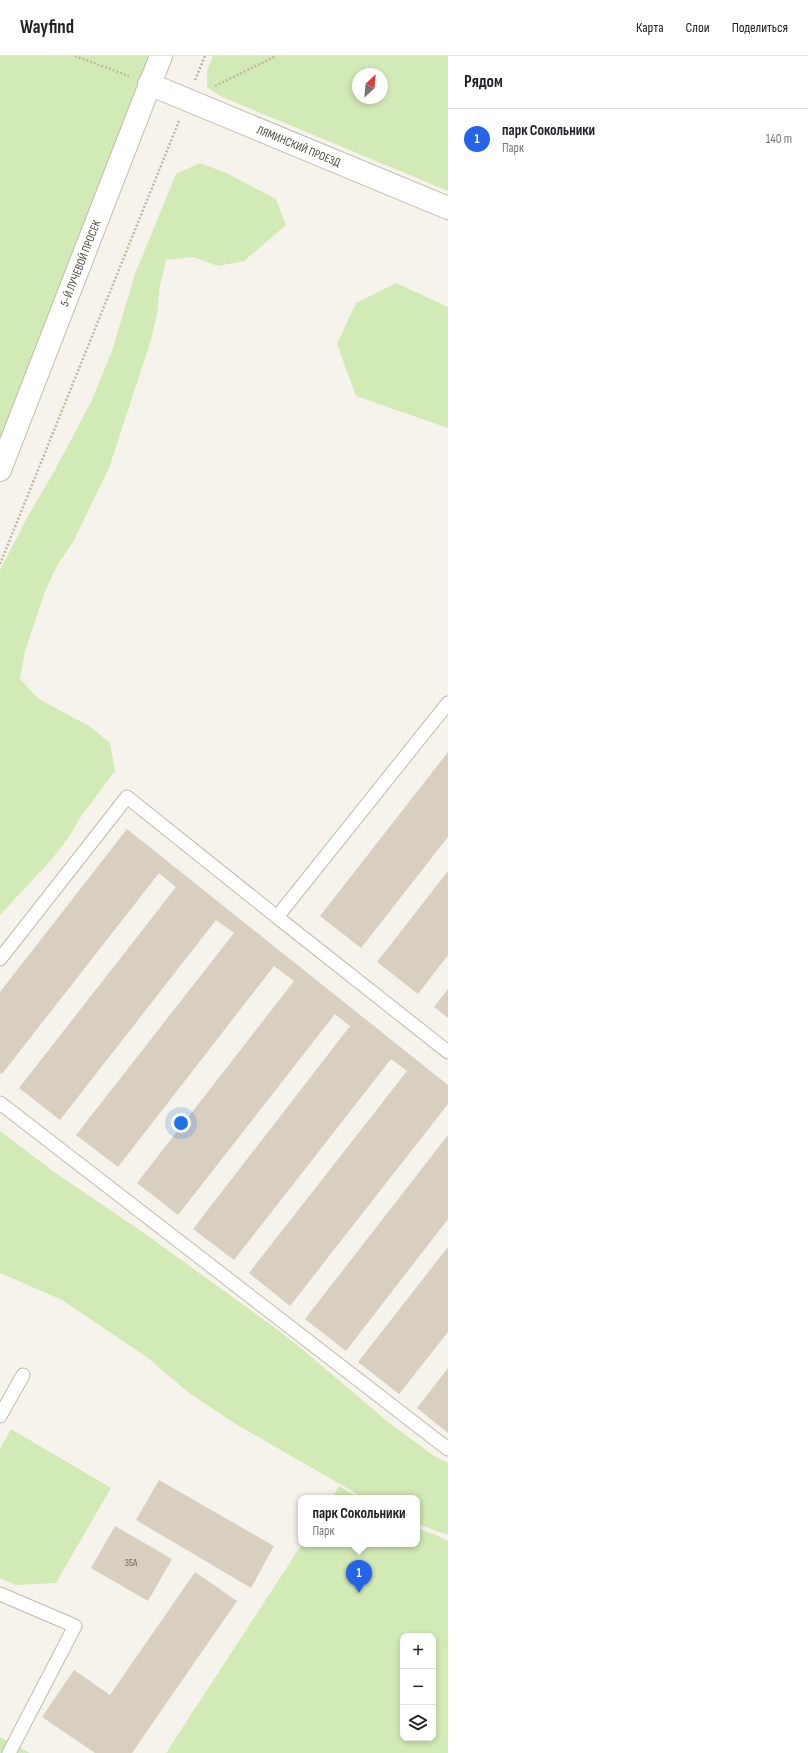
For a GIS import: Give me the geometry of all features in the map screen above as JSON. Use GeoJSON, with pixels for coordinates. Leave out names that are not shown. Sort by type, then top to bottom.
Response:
{"type":"FeatureCollection","features":[{"type":"Feature","properties":{"kind":"street","name":"5-Й ЛУЧЕВОЙ ПРОСЕК"},"geometry":{"type":"LineString","coordinates":[[0,470],[161,56]]}},
{"type":"Feature","properties":{"kind":"street","name":"ЛЯМИНСКИЙ ПРОЕЗД"},"geometry":{"type":"LineString","coordinates":[[150,84],[448,208]]}},
{"type":"Feature","properties":{"kind":"lane"},"geometry":{"type":"LineString","coordinates":[[277,917],[448,703]]}},
{"type":"Feature","properties":{"kind":"lane"},"geometry":{"type":"LineString","coordinates":[[0,959],[127,796],[448,1052]]}},
{"type":"Feature","properties":{"kind":"lane"},"geometry":{"type":"LineString","coordinates":[[0,1103],[448,1449]]}},
{"type":"Feature","properties":{"kind":"lane"},"geometry":{"type":"LineString","coordinates":[[0,1416],[23,1375]]}},
{"type":"Feature","properties":{"kind":"lane"},"geometry":{"type":"LineString","coordinates":[[0,1594],[75,1626],[9,1753]]}},
{"type":"Feature","properties":{"kind":"path"},"geometry":{"type":"LineString","coordinates":[[75,56],[150,84]]}},
{"type":"Feature","properties":{"kind":"path"},"geometry":{"type":"LineString","coordinates":[[0,564],[205,56]]}},
{"type":"Feature","properties":{"kind":"path"},"geometry":{"type":"LineString","coordinates":[[187,99],[276,56]]}},
{"type":"Feature","properties":{"kind":"green space"},"geometry":{"type":"Polygon","coordinates":[[[0,56],[156,56],[0,449],[0,56]]]}},
{"type":"Feature","properties":{"kind":"green space"},"geometry":{"type":"Polygon","coordinates":[[[213,56],[448,56],[448,191],[220,96],[207,87],[207,71],[213,56]]]}},
{"type":"Feature","properties":{"kind":"green space"},"geometry":{"type":"Polygon","coordinates":[[[200,163],[226,173],[276,199],[286,225],[244,261],[218,266],[193,257],[166,260],[151,340],[109,468],[73,542],[58,564],[45,591],[25,651],[20,679],[39,699],[89,726],[110,743],[115,771],[82,815],[68,838],[52,859],[0,915],[0,570],[92,400],[112,351],[135,274],[176,174],[200,163]]]}},
{"type":"Feature","properties":{"kind":"green space"},"geometry":{"type":"Polygon","coordinates":[[[396,283],[448,307],[448,428],[356,396],[337,344],[356,303],[396,283]]]}},
{"type":"Feature","properties":{"kind":"green space"},"geometry":{"type":"Polygon","coordinates":[[[0,1131],[54,1172],[144,1233],[278,1330],[388,1422],[434,1456],[448,1463],[448,1535],[420,1525],[420,1495],[359,1495],[234,1423],[189,1393],[148,1358],[62,1300],[0,1273],[0,1131]]]}},
{"type":"Feature","properties":{"kind":"green space"},"geometry":{"type":"Polygon","coordinates":[[[11,1429],[111,1488],[56,1583],[16,1585],[0,1578],[0,1449],[11,1429]]]}},
{"type":"Feature","properties":{"kind":"green space"},"geometry":{"type":"Polygon","coordinates":[[[339,1486],[354,1495],[334,1495],[339,1486]]]}},
{"type":"Feature","properties":{"kind":"green space"},"geometry":{"type":"Polygon","coordinates":[[[420,1529],[448,1541],[448,1753],[166,1753],[300,1547],[420,1547],[420,1529]]]}},
{"type":"Feature","properties":{"kind":"green space"},"geometry":{"type":"Polygon","coordinates":[[[0,1737],[30,1753],[0,1753],[0,1737]]]}},
{"type":"Feature","properties":{"kind":"building"},"geometry":{"type":"Polygon","coordinates":[[[448,752],[448,837],[361,948],[320,916],[448,752]]]}},
{"type":"Feature","properties":{"kind":"building"},"geometry":{"type":"Polygon","coordinates":[[[127,829],[448,1085],[448,1104],[290,1306],[249,1273],[407,1071],[391,1059],[234,1260],[193,1229],[350,1026],[335,1014],[178,1215],[137,1183],[294,981],[274,966],[118,1167],[76,1135],[234,933],[216,920],[60,1120],[19,1088],[176,887],[159,873],[2,1074],[0,1073],[0,992],[127,829]]]}},
{"type":"Feature","properties":{"kind":"building"},"geometry":{"type":"Polygon","coordinates":[[[448,871],[448,955],[418,994],[377,962],[448,871]]]}},
{"type":"Feature","properties":{"kind":"building"},"geometry":{"type":"Polygon","coordinates":[[[448,989],[448,1018],[434,1007],[448,989]]]}},
{"type":"Feature","properties":{"kind":"building"},"geometry":{"type":"Polygon","coordinates":[[[448,1135],[448,1219],[346,1351],[305,1319],[448,1135]]]}},
{"type":"Feature","properties":{"kind":"building"},"geometry":{"type":"Polygon","coordinates":[[[448,1247],[448,1332],[399,1394],[358,1362],[448,1247]]]}},
{"type":"Feature","properties":{"kind":"building"},"geometry":{"type":"Polygon","coordinates":[[[448,1368],[448,1433],[417,1408],[448,1368]]]}},
{"type":"Feature","properties":{"kind":"building"},"geometry":{"type":"Polygon","coordinates":[[[159,1480],[274,1546],[251,1588],[136,1520],[159,1480]]]}},
{"type":"Feature","properties":{"kind":"building"},"geometry":{"type":"Polygon","coordinates":[[[115,1526],[172,1559],[148,1601],[91,1568],[115,1526]]]}},
{"type":"Feature","properties":{"kind":"building"},"geometry":{"type":"Polygon","coordinates":[[[195,1572],[237,1601],[132,1753],[95,1753],[42,1717],[74,1670],[110,1695],[195,1572]]]}},
{"type":"Feature","properties":{"kind":"place","name":"парк Сокольники"},"geometry":{"type":"Point","coordinates":[359,1593]}}]}
